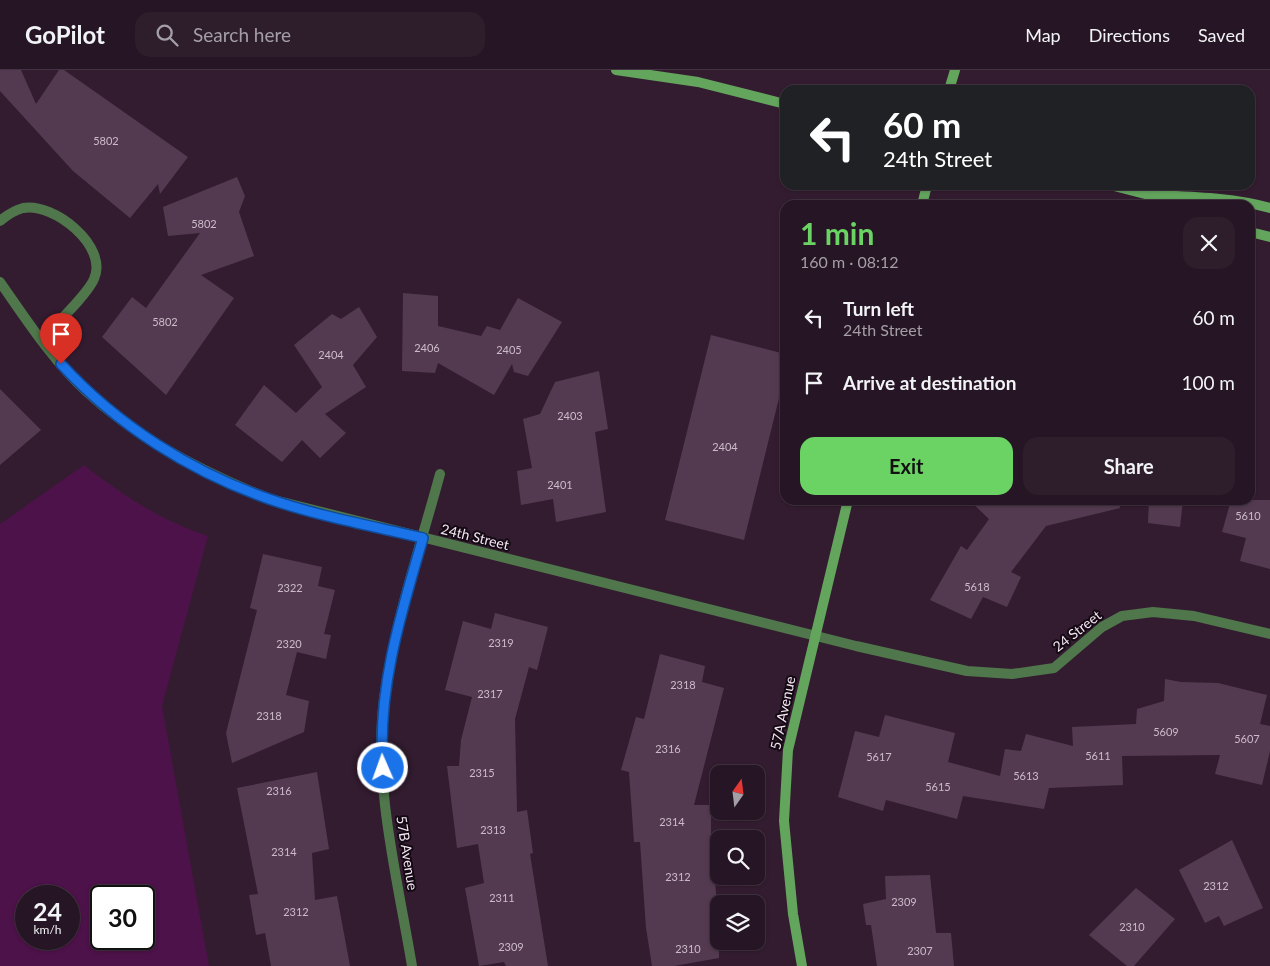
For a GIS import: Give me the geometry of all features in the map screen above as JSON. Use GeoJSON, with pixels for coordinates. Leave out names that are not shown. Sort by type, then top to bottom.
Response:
{"type":"FeatureCollection","features":[{"type":"Feature","properties":{"kind":"street"},"geometry":{"type":"LineString","coordinates":[[616,70],[698,82],[780,103]]}},
{"type":"Feature","properties":{"kind":"street"},"geometry":{"type":"LineString","coordinates":[[671,70],[698,82]]}},
{"type":"Feature","properties":{"kind":"street"},"geometry":{"type":"LineString","coordinates":[[950,85],[954,70]]}},
{"type":"Feature","properties":{"kind":"street"},"geometry":{"type":"LineString","coordinates":[[1130,190],[1162,200]]}},
{"type":"Feature","properties":{"kind":"street"},"geometry":{"type":"LineString","coordinates":[[1149,195],[1224,200]]}},
{"type":"Feature","properties":{"kind":"street"},"geometry":{"type":"LineString","coordinates":[[1255,205],[1270,208]]}},
{"type":"Feature","properties":{"kind":"street"},"geometry":{"type":"LineString","coordinates":[[0,221],[23,208],[42,209],[72,225],[91,247],[96,264],[94,279],[42,339]]}},
{"type":"Feature","properties":{"kind":"street"},"geometry":{"type":"LineString","coordinates":[[1255,233],[1270,237]]}},
{"type":"Feature","properties":{"kind":"street","name":"24th Street"},"geometry":{"type":"LineString","coordinates":[[2,288],[87,392],[141,435],[186,461],[230,483],[270,500],[815,634]]}},
{"type":"Feature","properties":{"kind":"street","name":"57B Avenue"},"geometry":{"type":"LineString","coordinates":[[412,966],[385,805],[382,750],[384,699],[404,607],[440,474]]}},
{"type":"Feature","properties":{"kind":"street","name":"57A Avenue"},"geometry":{"type":"LineString","coordinates":[[802,966],[793,914],[784,821],[788,750],[847,505]]}},
{"type":"Feature","properties":{"kind":"street","name":"24 Street"},"geometry":{"type":"LineString","coordinates":[[815,634],[967,671],[1012,674],[1054,668],[1085,640],[1122,616],[1153,612],[1194,616],[1270,634]]}},
{"type":"Feature","properties":{"kind":"shaded area"},"geometry":{"type":"Polygon","coordinates":[[[84,465],[113,487],[143,506],[175,523],[208,536],[162,706],[209,966],[0,966],[0,524],[84,465]]]}},
{"type":"Feature","properties":{"kind":"building"},"geometry":{"type":"Polygon","coordinates":[[[0,70],[21,70],[36,104],[59,70],[64,70],[188,157],[160,194],[158,184],[130,218],[73,171],[0,91],[0,70]]]}},
{"type":"Feature","properties":{"kind":"building"},"geometry":{"type":"Polygon","coordinates":[[[237,177],[245,196],[239,212],[254,256],[201,275],[234,298],[166,395],[102,337],[132,297],[146,308],[200,233],[168,236],[163,207],[237,177]]]}},
{"type":"Feature","properties":{"kind":"building"},"geometry":{"type":"Polygon","coordinates":[[[403,293],[438,296],[438,326],[481,336],[487,326],[500,330],[518,298],[562,322],[528,376],[514,372],[512,364],[494,395],[438,363],[435,373],[402,371],[403,293]]]}},
{"type":"Feature","properties":{"kind":"building"},"geometry":{"type":"Polygon","coordinates":[[[359,307],[377,337],[353,365],[366,387],[325,414],[346,433],[320,458],[302,440],[282,462],[235,425],[264,385],[296,413],[322,387],[294,345],[332,314],[341,319],[359,307]]]}},
{"type":"Feature","properties":{"kind":"building"},"geometry":{"type":"Polygon","coordinates":[[[711,335],[780,353],[780,394],[744,540],[665,520],[711,335]]]}},
{"type":"Feature","properties":{"kind":"building"},"geometry":{"type":"Polygon","coordinates":[[[599,371],[608,429],[595,432],[606,512],[556,522],[553,499],[521,505],[517,471],[532,468],[523,419],[540,414],[555,382],[599,371]]]}},
{"type":"Feature","properties":{"kind":"building"},"geometry":{"type":"Polygon","coordinates":[[[0,389],[41,430],[0,465],[0,389]]]}},
{"type":"Feature","properties":{"kind":"building"},"geometry":{"type":"Polygon","coordinates":[[[1255,500],[1270,500],[1270,569],[1240,561],[1246,538],[1222,532],[1230,505],[1255,505],[1255,500]]]}},
{"type":"Feature","properties":{"kind":"building"},"geometry":{"type":"Polygon","coordinates":[[[974,505],[1120,505],[1120,508],[1046,526],[1011,572],[1021,577],[1007,607],[983,597],[971,619],[930,600],[961,546],[967,550],[989,519],[974,505]]]}},
{"type":"Feature","properties":{"kind":"building"},"geometry":{"type":"Polygon","coordinates":[[[1149,505],[1182,505],[1180,527],[1148,523],[1149,505]]]}},
{"type":"Feature","properties":{"kind":"building"},"geometry":{"type":"Polygon","coordinates":[[[263,554],[322,567],[318,586],[335,590],[324,634],[331,635],[326,659],[297,652],[286,695],[309,701],[304,732],[232,763],[226,733],[257,610],[250,608],[263,554]]]}},
{"type":"Feature","properties":{"kind":"building"},"geometry":{"type":"Polygon","coordinates":[[[495,613],[548,627],[537,670],[529,667],[515,719],[517,812],[527,810],[533,853],[530,854],[548,966],[506,966],[504,962],[479,966],[465,888],[484,883],[478,844],[457,848],[447,766],[459,766],[461,740],[472,697],[445,690],[463,621],[491,629],[495,613]]]}},
{"type":"Feature","properties":{"kind":"building"},"geometry":{"type":"Polygon","coordinates":[[[660,654],[705,666],[702,682],[724,688],[694,805],[710,805],[710,885],[715,885],[716,895],[710,895],[710,950],[719,950],[719,958],[674,966],[652,966],[646,928],[640,842],[634,842],[629,772],[621,770],[636,717],[644,719],[660,654]]]}},
{"type":"Feature","properties":{"kind":"building"},"geometry":{"type":"Polygon","coordinates":[[[1165,679],[1181,682],[1218,683],[1267,695],[1260,724],[1270,726],[1270,751],[1262,785],[1215,774],[1220,755],[1122,756],[1123,785],[1049,788],[1044,809],[963,796],[957,819],[886,800],[883,811],[838,797],[855,731],[879,737],[885,715],[955,733],[948,762],[1000,776],[1005,749],[1021,751],[1026,734],[1073,746],[1072,727],[1136,724],[1137,709],[1164,701],[1165,679]]]}},
{"type":"Feature","properties":{"kind":"building"},"geometry":{"type":"Polygon","coordinates":[[[317,772],[329,849],[312,853],[315,900],[337,896],[350,966],[271,966],[265,933],[256,935],[249,895],[258,894],[237,788],[317,772]]]}},
{"type":"Feature","properties":{"kind":"building"},"geometry":{"type":"Polygon","coordinates":[[[1232,840],[1263,908],[1224,926],[1219,916],[1205,923],[1179,870],[1232,840]]]}},
{"type":"Feature","properties":{"kind":"building"},"geometry":{"type":"Polygon","coordinates":[[[930,875],[936,933],[951,933],[954,966],[877,966],[871,925],[866,925],[863,904],[886,899],[885,876],[930,875]]]}},
{"type":"Feature","properties":{"kind":"building"},"geometry":{"type":"Polygon","coordinates":[[[1136,888],[1175,919],[1134,966],[1127,966],[1089,935],[1136,888]]]}},
{"type":"Feature","properties":{"kind":"route"},"geometry":{"type":"LineString","coordinates":[[61,364],[87,392],[141,435],[186,461],[230,483],[270,500],[423,538],[404,607],[384,699],[383,768]]}}]}
